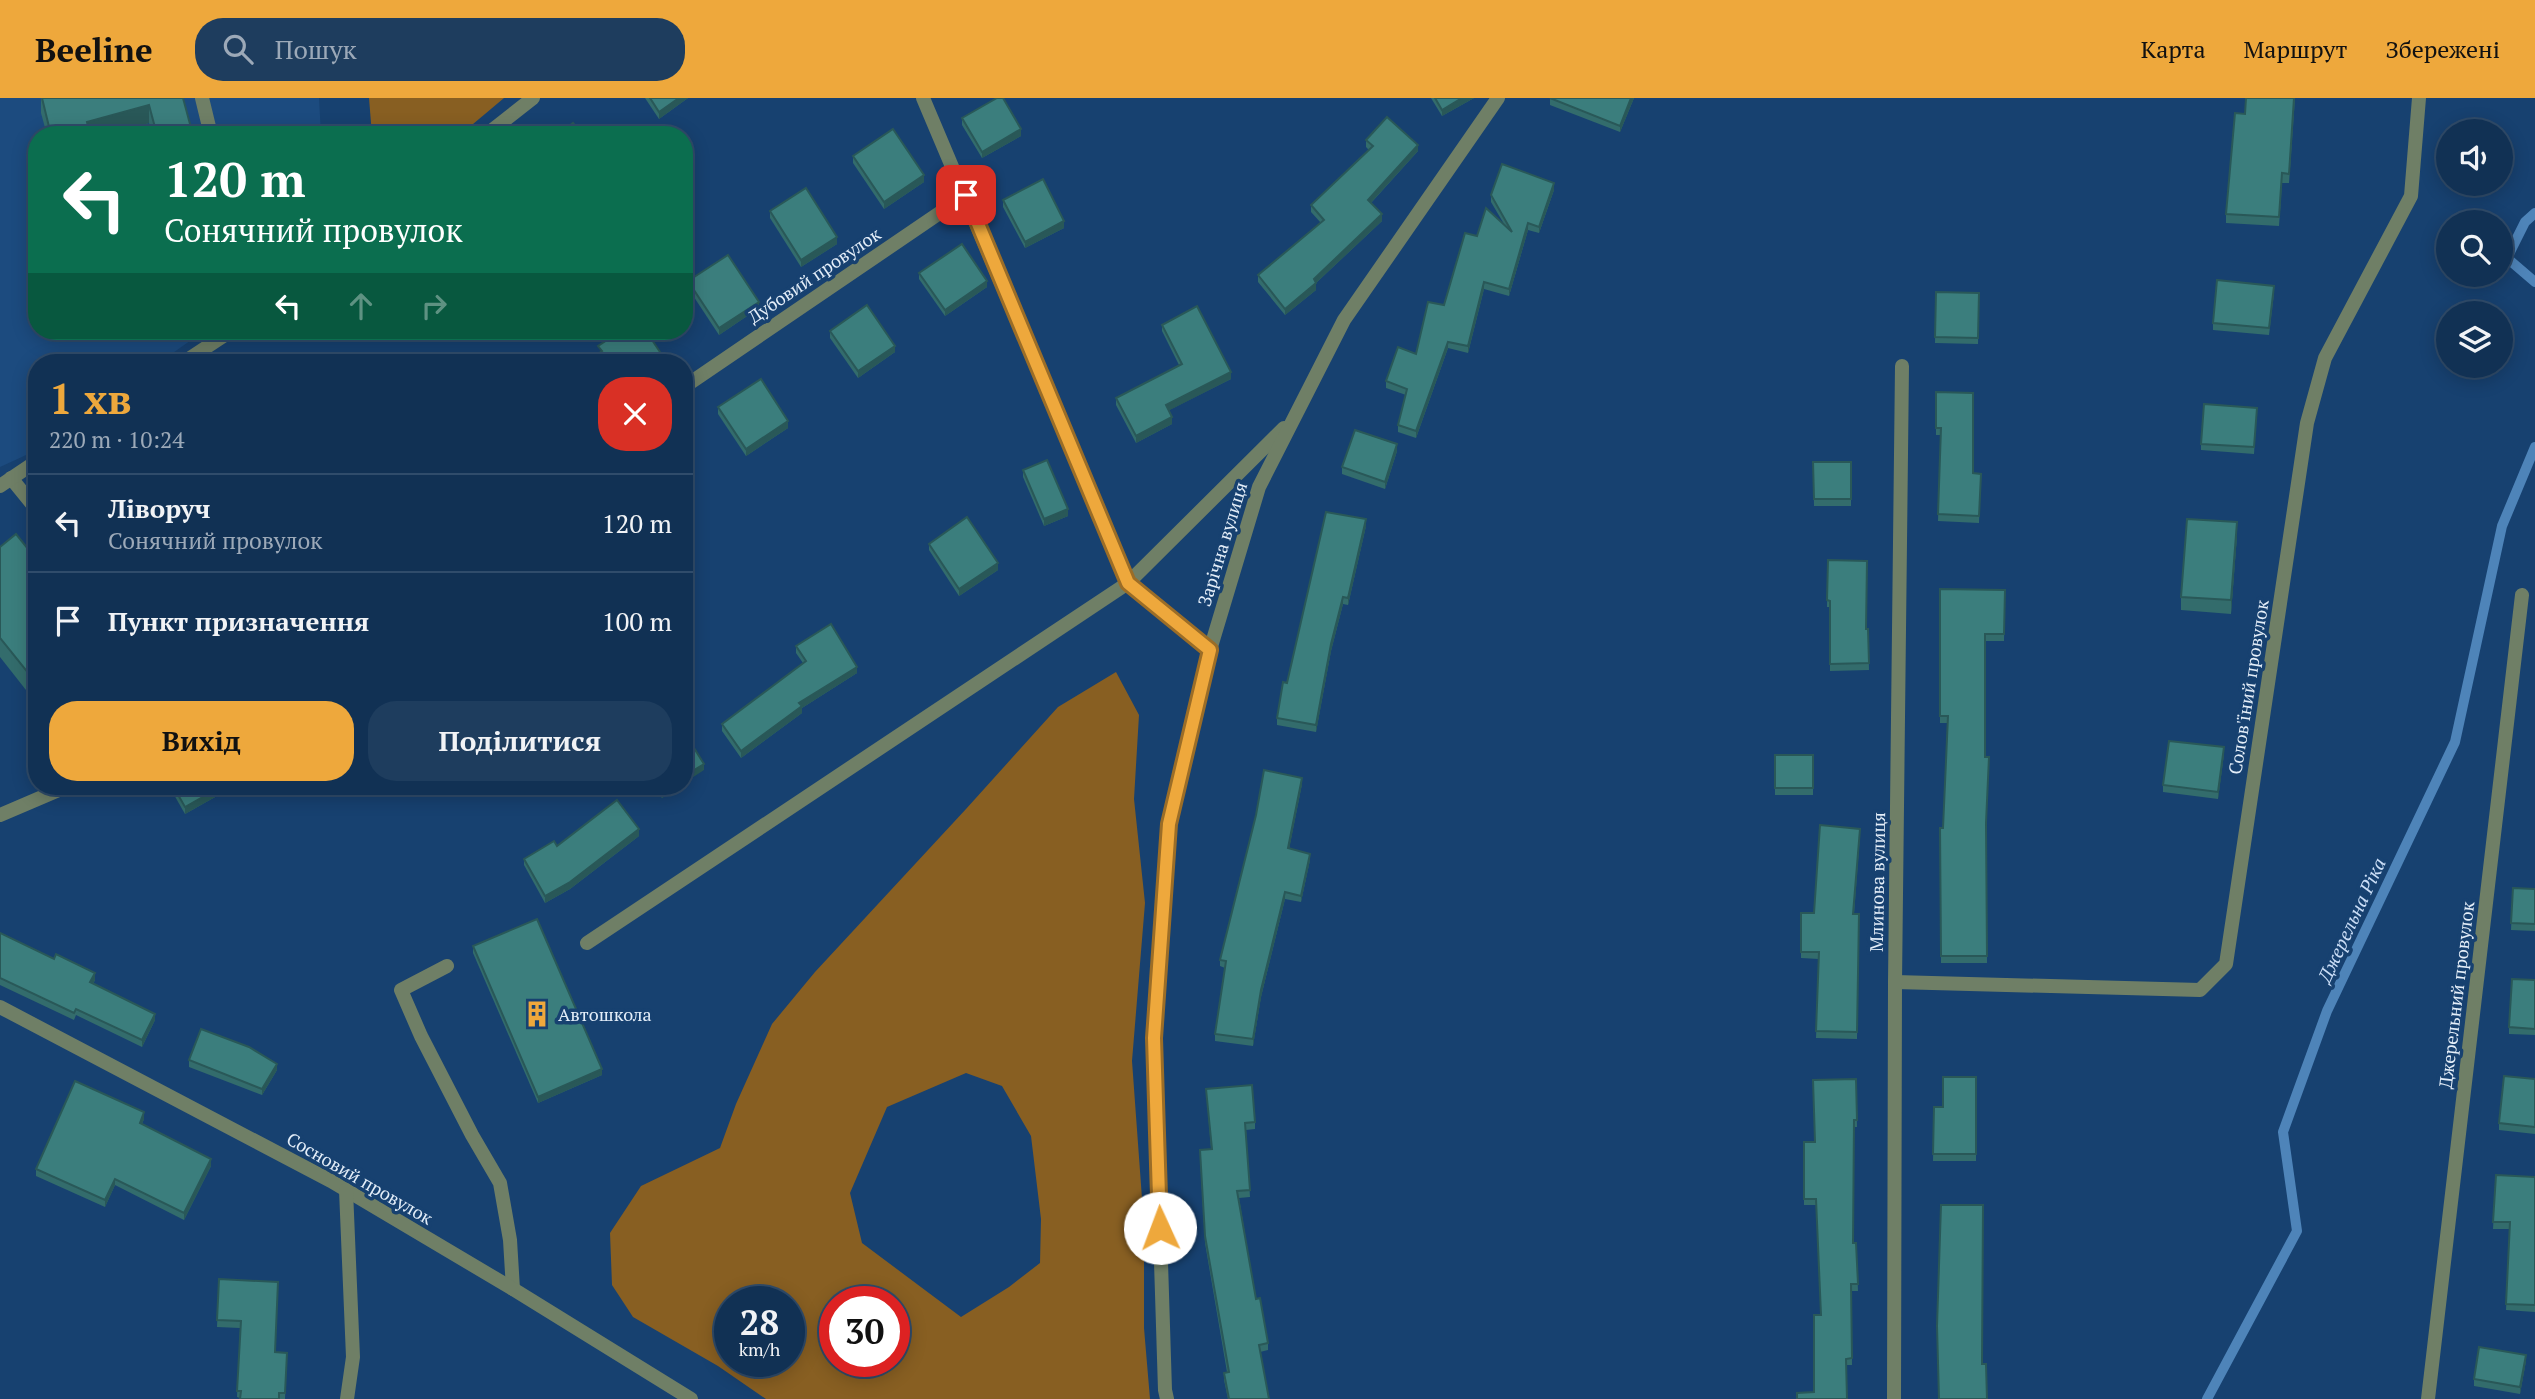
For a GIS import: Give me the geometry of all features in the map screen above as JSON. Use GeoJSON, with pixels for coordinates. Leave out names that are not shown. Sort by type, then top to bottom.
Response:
{"type":"FeatureCollection","features":[{"type":"Feature","properties":{"kind":"street"},"geometry":{"type":"LineString","coordinates":[[202,98],[209,126]]}},
{"type":"Feature","properties":{"kind":"street"},"geometry":{"type":"LineString","coordinates":[[497,126],[533,98]]}},
{"type":"Feature","properties":{"kind":"street"},"geometry":{"type":"LineString","coordinates":[[923,98],[1128,583],[1210,650]]}},
{"type":"Feature","properties":{"kind":"street","name":"Зарічна вулиця"},"geometry":{"type":"LineString","coordinates":[[1167,1399],[1154,1038],[1169,824],[1210,650],[1259,487],[1344,320],[1498,98]]}},
{"type":"Feature","properties":{"kind":"street","name":"Солов'їний провулок"},"geometry":{"type":"LineString","coordinates":[[1895,982],[2200,990],[2225,964],[2307,424],[2325,358],[2411,196],[2418,98]]}},
{"type":"Feature","properties":{"kind":"street","name":"Дубовий провулок"},"geometry":{"type":"LineString","coordinates":[[693,381],[966,195]]}},
{"type":"Feature","properties":{"kind":"street"},"geometry":{"type":"LineString","coordinates":[[196,354],[217,340]]}},
{"type":"Feature","properties":{"kind":"street","name":"Млинова вулиця"},"geometry":{"type":"LineString","coordinates":[[1894,1399],[1895,982],[1902,366]]}},
{"type":"Feature","properties":{"kind":"street"},"geometry":{"type":"LineString","coordinates":[[587,943],[1128,583],[1294,418]]}},
{"type":"Feature","properties":{"kind":"street"},"geometry":{"type":"LineString","coordinates":[[28,467],[6,482],[28,502]]}},
{"type":"Feature","properties":{"kind":"street","name":"Джерельний провулок"},"geometry":{"type":"LineString","coordinates":[[2428,1399],[2522,595]]}},
{"type":"Feature","properties":{"kind":"street"},"geometry":{"type":"LineString","coordinates":[[0,815],[47,795]]}},
{"type":"Feature","properties":{"kind":"street"},"geometry":{"type":"LineString","coordinates":[[447,966],[401,990],[421,1036],[500,1183],[510,1240],[513,1289]]}},
{"type":"Feature","properties":{"kind":"street","name":"Сосновий провулок"},"geometry":{"type":"LineString","coordinates":[[0,1007],[346,1189],[691,1399]]}},
{"type":"Feature","properties":{"kind":"street"},"geometry":{"type":"LineString","coordinates":[[346,1189],[353,1357],[347,1399]]}},
{"type":"Feature","properties":{"kind":"shaded area"},"geometry":{"type":"Polygon","coordinates":[[[0,98],[319,98],[321,126],[28,126],[28,340],[191,340],[171,354],[28,354],[28,454],[0,467],[0,98]]]}},
{"type":"Feature","properties":{"kind":"shaded area"},"geometry":{"type":"Polygon","coordinates":[[[369,98],[504,98],[471,126],[371,126],[369,98]]]}},
{"type":"Feature","properties":{"kind":"shaded area"},"geometry":{"type":"Polygon","coordinates":[[[1116,672],[1139,715],[1134,799],[1145,903],[1132,1061],[1144,1226],[1144,1328],[1150,1399],[766,1399],[734,1377],[805,1377],[805,1286],[714,1286],[714,1364],[633,1317],[612,1285],[610,1233],[641,1186],[720,1148],[736,1104],[772,1024],[815,972],[1058,707],[1116,672]],[[966,1073],[887,1107],[850,1193],[862,1243],[961,1317],[1009,1287],[1040,1263],[1041,1219],[1031,1136],[1002,1086],[966,1073]]]}},
{"type":"Feature","properties":{"kind":"building"},"geometry":{"type":"Polygon","coordinates":[[[42,98],[183,98],[191,126],[155,126],[149,105],[87,122],[88,126],[49,126],[42,98]]]}},
{"type":"Feature","properties":{"kind":"building"},"geometry":{"type":"Polygon","coordinates":[[[650,98],[679,98],[659,112],[650,98]]]}},
{"type":"Feature","properties":{"kind":"building"},"geometry":{"type":"Polygon","coordinates":[[[997,98],[1003,98],[1021,129],[982,152],[962,118],[997,98]]]}},
{"type":"Feature","properties":{"kind":"building"},"geometry":{"type":"Polygon","coordinates":[[[1435,98],[1462,98],[1442,110],[1435,98]]]}},
{"type":"Feature","properties":{"kind":"building"},"geometry":{"type":"Polygon","coordinates":[[[1550,98],[1631,98],[1620,126],[1550,98]]]}},
{"type":"Feature","properties":{"kind":"building"},"geometry":{"type":"Polygon","coordinates":[[[2246,98],[2294,98],[2289,174],[2282,173],[2279,217],[2226,214],[2235,113],[2245,114],[2246,98]]]}},
{"type":"Feature","properties":{"kind":"building"},"geometry":{"type":"Polygon","coordinates":[[[1387,117],[1418,145],[1368,200],[1382,214],[1314,279],[1316,283],[1285,309],[1258,275],[1324,220],[1311,205],[1373,146],[1366,140],[1387,117]]]}},
{"type":"Feature","properties":{"kind":"building"},"geometry":{"type":"Polygon","coordinates":[[[893,129],[924,175],[884,202],[853,156],[893,129]]]}},
{"type":"Feature","properties":{"kind":"building"},"geometry":{"type":"Polygon","coordinates":[[[1502,164],[1554,183],[1539,227],[1528,223],[1509,289],[1484,282],[1468,346],[1448,342],[1416,431],[1398,425],[1407,389],[1386,381],[1398,347],[1416,354],[1428,302],[1444,305],[1465,233],[1477,236],[1486,208],[1512,232],[1491,195],[1502,164]]]}},
{"type":"Feature","properties":{"kind":"building"},"geometry":{"type":"Polygon","coordinates":[[[1043,179],[1064,221],[1025,242],[1003,200],[1043,179]]]}},
{"type":"Feature","properties":{"kind":"building"},"geometry":{"type":"Polygon","coordinates":[[[806,188],[837,237],[801,260],[770,211],[806,188]]]}},
{"type":"Feature","properties":{"kind":"building"},"geometry":{"type":"Polygon","coordinates":[[[962,244],[987,281],[945,310],[919,273],[962,244]]]}},
{"type":"Feature","properties":{"kind":"building"},"geometry":{"type":"Polygon","coordinates":[[[728,255],[759,302],[719,328],[693,289],[693,278],[728,255]]]}},
{"type":"Feature","properties":{"kind":"building"},"geometry":{"type":"Polygon","coordinates":[[[2217,280],[2274,286],[2269,328],[2213,323],[2217,280]]]}},
{"type":"Feature","properties":{"kind":"building"},"geometry":{"type":"Polygon","coordinates":[[[1936,292],[1979,293],[1978,338],[1935,337],[1936,292]]]}},
{"type":"Feature","properties":{"kind":"building"},"geometry":{"type":"Polygon","coordinates":[[[867,305],[895,346],[858,371],[830,331],[867,305]]]}},
{"type":"Feature","properties":{"kind":"building"},"geometry":{"type":"Polygon","coordinates":[[[1197,306],[1231,372],[1166,405],[1172,417],[1136,436],[1116,398],[1182,364],[1162,325],[1197,306]]]}},
{"type":"Feature","properties":{"kind":"building"},"geometry":{"type":"Polygon","coordinates":[[[607,340],[652,340],[661,354],[598,354],[602,351],[598,346],[607,340]]]}},
{"type":"Feature","properties":{"kind":"building"},"geometry":{"type":"Polygon","coordinates":[[[761,379],[788,421],[746,449],[718,407],[761,379]]]}},
{"type":"Feature","properties":{"kind":"building"},"geometry":{"type":"Polygon","coordinates":[[[1936,392],[1973,393],[1973,473],[1981,474],[1979,516],[1938,514],[1941,428],[1936,428],[1936,392]]]}},
{"type":"Feature","properties":{"kind":"building"},"geometry":{"type":"Polygon","coordinates":[[[2204,404],[2257,408],[2254,447],[2201,444],[2204,404]]]}},
{"type":"Feature","properties":{"kind":"building"},"geometry":{"type":"Polygon","coordinates":[[[1355,430],[1397,444],[1385,482],[1342,467],[1355,430]]]}},
{"type":"Feature","properties":{"kind":"building"},"geometry":{"type":"Polygon","coordinates":[[[1047,460],[1068,509],[1044,519],[1023,470],[1047,460]]]}},
{"type":"Feature","properties":{"kind":"building"},"geometry":{"type":"Polygon","coordinates":[[[1813,462],[1851,462],[1851,499],[1814,499],[1813,462]]]}},
{"type":"Feature","properties":{"kind":"building"},"geometry":{"type":"Polygon","coordinates":[[[1326,512],[1366,519],[1348,598],[1343,597],[1331,644],[1316,725],[1277,718],[1283,682],[1287,683],[1326,512]]]}},
{"type":"Feature","properties":{"kind":"building"},"geometry":{"type":"Polygon","coordinates":[[[967,517],[998,563],[959,589],[929,544],[967,517]]]}},
{"type":"Feature","properties":{"kind":"building"},"geometry":{"type":"Polygon","coordinates":[[[2187,519],[2237,522],[2231,600],[2181,597],[2187,519]]]}},
{"type":"Feature","properties":{"kind":"building"},"geometry":{"type":"Polygon","coordinates":[[[16,534],[28,549],[28,673],[0,638],[0,547],[16,534]]]}},
{"type":"Feature","properties":{"kind":"building"},"geometry":{"type":"Polygon","coordinates":[[[1828,560],[1867,561],[1866,629],[1869,663],[1830,664],[1828,560]]]}},
{"type":"Feature","properties":{"kind":"building"},"geometry":{"type":"Polygon","coordinates":[[[1940,589],[2005,590],[2004,634],[1985,634],[1985,757],[1989,757],[1986,823],[1987,956],[1941,956],[1940,828],[1943,828],[1948,716],[1940,716],[1940,589]]]}},
{"type":"Feature","properties":{"kind":"building"},"geometry":{"type":"Polygon","coordinates":[[[831,624],[857,667],[799,703],[802,706],[741,751],[722,724],[806,661],[796,646],[831,624]]]}},
{"type":"Feature","properties":{"kind":"building"},"geometry":{"type":"Polygon","coordinates":[[[2169,741],[2224,747],[2218,792],[2163,785],[2169,741]]]}},
{"type":"Feature","properties":{"kind":"building"},"geometry":{"type":"Polygon","coordinates":[[[693,746],[704,764],[693,771],[693,746]]]}},
{"type":"Feature","properties":{"kind":"building"},"geometry":{"type":"Polygon","coordinates":[[[1775,755],[1813,755],[1813,788],[1775,788],[1775,755]]]}},
{"type":"Feature","properties":{"kind":"building"},"geometry":{"type":"Polygon","coordinates":[[[1264,770],[1302,778],[1288,848],[1310,854],[1301,896],[1285,892],[1261,990],[1253,1039],[1215,1034],[1226,961],[1220,960],[1256,815],[1264,770]]]}},
{"type":"Feature","properties":{"kind":"building"},"geometry":{"type":"Polygon","coordinates":[[[178,795],[206,795],[185,807],[178,795]]]}},
{"type":"Feature","properties":{"kind":"building"},"geometry":{"type":"Polygon","coordinates":[[[617,800],[639,829],[570,882],[545,896],[524,859],[554,841],[557,846],[617,800]]]}},
{"type":"Feature","properties":{"kind":"building"},"geometry":{"type":"Polygon","coordinates":[[[1820,825],[1860,829],[1853,914],[1859,914],[1857,1032],[1816,1031],[1819,952],[1801,952],[1801,913],[1814,913],[1820,825]]]}},
{"type":"Feature","properties":{"kind":"building"},"geometry":{"type":"Polygon","coordinates":[[[2513,888],[2535,889],[2535,924],[2511,923],[2513,888]]]}},
{"type":"Feature","properties":{"kind":"building","name":"Автошкола"},"geometry":{"type":"Polygon","coordinates":[[[537,919],[602,1069],[538,1097],[473,946],[537,919]]]}},
{"type":"Feature","properties":{"kind":"building"},"geometry":{"type":"Polygon","coordinates":[[[0,933],[54,959],[56,954],[95,973],[90,982],[155,1014],[142,1040],[76,1009],[74,1013],[0,978],[0,933]]]}},
{"type":"Feature","properties":{"kind":"building"},"geometry":{"type":"Polygon","coordinates":[[[2512,979],[2535,980],[2535,1029],[2509,1027],[2512,979]]]}},
{"type":"Feature","properties":{"kind":"building"},"geometry":{"type":"Polygon","coordinates":[[[201,1029],[249,1047],[277,1064],[262,1089],[189,1060],[201,1029]]]}},
{"type":"Feature","properties":{"kind":"building"},"geometry":{"type":"Polygon","coordinates":[[[2504,1076],[2535,1079],[2535,1127],[2499,1123],[2504,1076]]]}},
{"type":"Feature","properties":{"kind":"building"},"geometry":{"type":"Polygon","coordinates":[[[1943,1077],[1976,1077],[1976,1154],[1933,1154],[1934,1107],[1943,1107],[1943,1077]]]}},
{"type":"Feature","properties":{"kind":"building"},"geometry":{"type":"Polygon","coordinates":[[[1856,1079],[1853,1243],[1856,1243],[1858,1284],[1851,1284],[1852,1358],[1846,1359],[1847,1399],[1797,1399],[1797,1393],[1814,1392],[1814,1315],[1821,1315],[1816,1199],[1804,1199],[1804,1142],[1815,1142],[1813,1080],[1856,1079]]]}},
{"type":"Feature","properties":{"kind":"building"},"geometry":{"type":"Polygon","coordinates":[[[75,1081],[144,1112],[140,1123],[211,1159],[184,1213],[115,1179],[105,1200],[36,1169],[75,1081]]]}},
{"type":"Feature","properties":{"kind":"building"},"geometry":{"type":"Polygon","coordinates":[[[1252,1085],[1255,1122],[1245,1123],[1250,1190],[1237,1191],[1256,1299],[1260,1298],[1268,1343],[1259,1345],[1269,1399],[1229,1399],[1224,1373],[1229,1372],[1205,1236],[1200,1150],[1212,1149],[1206,1089],[1252,1085]]]}},
{"type":"Feature","properties":{"kind":"building"},"geometry":{"type":"Polygon","coordinates":[[[2496,1175],[2535,1177],[2535,1305],[2506,1304],[2510,1222],[2493,1222],[2496,1175]]]}},
{"type":"Feature","properties":{"kind":"building"},"geometry":{"type":"Polygon","coordinates":[[[1941,1205],[1983,1205],[1982,1364],[1986,1364],[1987,1399],[1939,1399],[1937,1326],[1941,1205]]]}},
{"type":"Feature","properties":{"kind":"building"},"geometry":{"type":"Polygon","coordinates":[[[219,1279],[278,1282],[275,1352],[287,1353],[285,1393],[279,1393],[279,1399],[240,1399],[241,1391],[237,1391],[241,1321],[217,1320],[219,1279]]]}},
{"type":"Feature","properties":{"kind":"building"},"geometry":{"type":"Polygon","coordinates":[[[2479,1347],[2526,1355],[2520,1387],[2474,1379],[2479,1347]]]}},
{"type":"Feature","properties":{"kind":"waterway","name":"Джерельна Ріка"},"geometry":{"type":"LineString","coordinates":[[2535,213],[2525,222],[2507,258],[2535,282]]}},
{"type":"Feature","properties":{"kind":"waterway","name":"Джерельна Ріка"},"geometry":{"type":"LineString","coordinates":[[2207,1399],[2297,1231],[2283,1132],[2327,1011],[2455,742],[2502,526],[2535,447]]}},
{"type":"Feature","properties":{"kind":"place","name":"Автошкола"},"geometry":{"type":"Point","coordinates":[537,1014]}},
{"type":"Feature","properties":{"kind":"route"},"geometry":{"type":"LineString","coordinates":[[966,195],[1128,583],[1210,650],[1169,824],[1154,1038],[1160,1228]]}}]}
